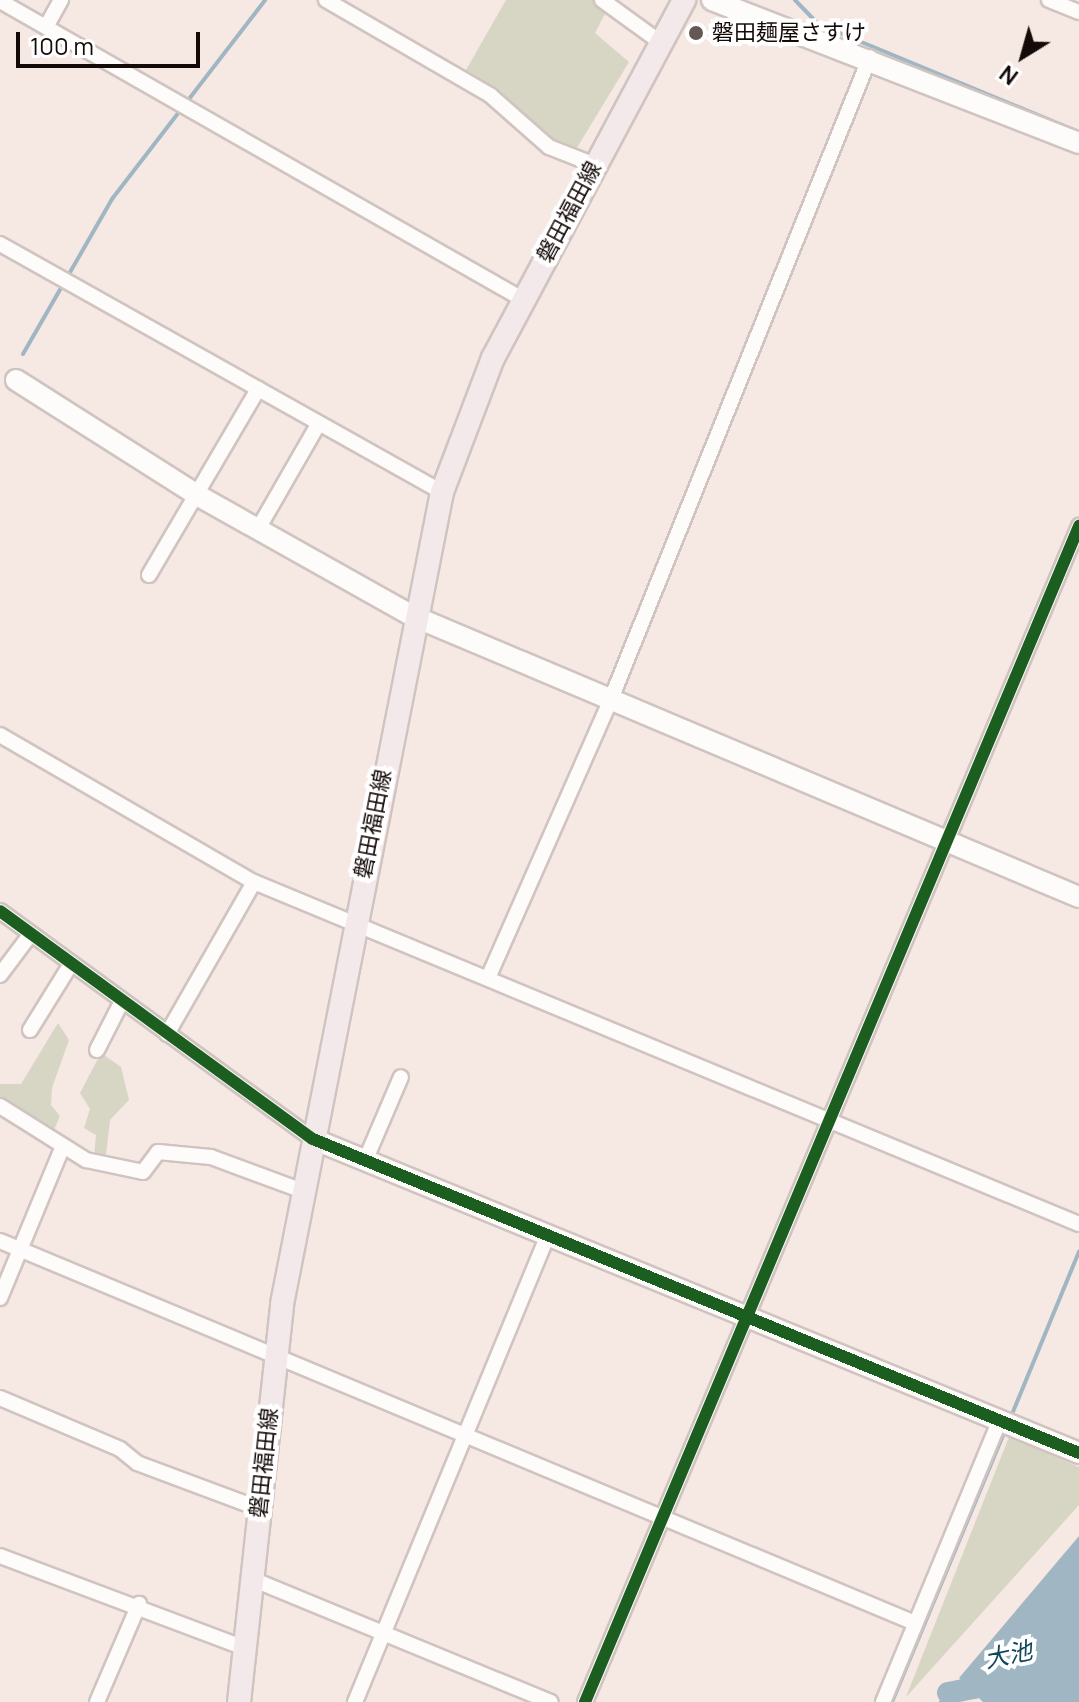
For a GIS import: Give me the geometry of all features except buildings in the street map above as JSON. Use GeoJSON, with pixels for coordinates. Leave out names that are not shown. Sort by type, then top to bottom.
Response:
{"type":"FeatureCollection","features":[{"type":"Feature","properties":{"kind":"main road","name":"磐田福田線"},"geometry":{"type":"LineString","coordinates":[[239,1702],[275,1355],[303,1191],[413,616],[442,492],[522,299],[684,0]]}},
{"type":"Feature","properties":{"kind":"street"},"geometry":{"type":"LineString","coordinates":[[46,27],[61,0]]}},
{"type":"Feature","properties":{"kind":"street"},"geometry":{"type":"LineString","coordinates":[[326,0],[490,95],[549,147],[595,165]]}},
{"type":"Feature","properties":{"kind":"street"},"geometry":{"type":"LineString","coordinates":[[602,0],[660,42]]}},
{"type":"Feature","properties":{"kind":"street"},"geometry":{"type":"LineString","coordinates":[[712,0],[870,57],[1079,143]]}},
{"type":"Feature","properties":{"kind":"street"},"geometry":{"type":"LineString","coordinates":[[1049,0],[1079,12]]}},
{"type":"Feature","properties":{"kind":"street"},"geometry":{"type":"LineString","coordinates":[[0,1],[522,299]]}},
{"type":"Feature","properties":{"kind":"street"},"geometry":{"type":"LineString","coordinates":[[488,978],[611,699],[870,57]]}},
{"type":"Feature","properties":{"kind":"street"},"geometry":{"type":"LineString","coordinates":[[0,244],[442,492]]}},
{"type":"Feature","properties":{"kind":"street"},"geometry":{"type":"LineString","coordinates":[[7,375],[197,495],[413,616],[1079,897]]}},
{"type":"Feature","properties":{"kind":"street"},"geometry":{"type":"LineString","coordinates":[[149,575],[258,389]]}},
{"type":"Feature","properties":{"kind":"street"},"geometry":{"type":"LineString","coordinates":[[258,529],[319,423]]}},
{"type":"Feature","properties":{"kind":"street"},"geometry":{"type":"LineString","coordinates":[[585,1702],[944,840],[1079,526]]}},
{"type":"Feature","properties":{"kind":"street"},"geometry":{"type":"LineString","coordinates":[[0,735],[254,882],[1079,1224]]}},
{"type":"Feature","properties":{"kind":"street"},"geometry":{"type":"LineString","coordinates":[[167,1034],[254,882]]}},
{"type":"Feature","properties":{"kind":"street"},"geometry":{"type":"LineString","coordinates":[[0,911],[313,1139],[998,1424],[1079,1453]]}},
{"type":"Feature","properties":{"kind":"street"},"geometry":{"type":"LineString","coordinates":[[0,975],[30,935]]}},
{"type":"Feature","properties":{"kind":"street"},"geometry":{"type":"LineString","coordinates":[[30,1030],[71,964]]}},
{"type":"Feature","properties":{"kind":"street"},"geometry":{"type":"LineString","coordinates":[[97,1050],[122,1001]]}},
{"type":"Feature","properties":{"kind":"street"},"geometry":{"type":"LineString","coordinates":[[365,1161],[401,1077]]}},
{"type":"Feature","properties":{"kind":"street"},"geometry":{"type":"LineString","coordinates":[[0,1106],[62,1148],[143,1172],[158,1152],[211,1157],[303,1191]]}},
{"type":"Feature","properties":{"kind":"street"},"geometry":{"type":"LineString","coordinates":[[0,1298],[62,1148]]}},
{"type":"Feature","properties":{"kind":"street"},"geometry":{"type":"LineString","coordinates":[[355,1702],[547,1237]]}},
{"type":"Feature","properties":{"kind":"street"},"geometry":{"type":"LineString","coordinates":[[0,1241],[467,1432],[915,1623]]}},
{"type":"Feature","properties":{"kind":"street"},"geometry":{"type":"LineString","coordinates":[[0,1398],[120,1449],[137,1463],[260,1509]]}},
{"type":"Feature","properties":{"kind":"street"},"geometry":{"type":"LineString","coordinates":[[883,1702],[998,1424]]}},
{"type":"Feature","properties":{"kind":"street"},"geometry":{"type":"LineString","coordinates":[[0,1556],[139,1604],[245,1648]]}},
{"type":"Feature","properties":{"kind":"street"},"geometry":{"type":"LineString","coordinates":[[252,1579],[551,1702]]}},
{"type":"Feature","properties":{"kind":"street"},"geometry":{"type":"LineString","coordinates":[[97,1702],[139,1604]]}},
{"type":"Feature","properties":{"kind":"green space"},"geometry":{"type":"Polygon","coordinates":[[[506,0],[594,0],[607,10],[595,33],[629,62],[572,156],[462,77],[506,0]]]}},
{"type":"Feature","properties":{"kind":"green space"},"geometry":{"type":"Polygon","coordinates":[[[58,1023],[69,1040],[52,1088],[51,1105],[60,1116],[49,1141],[0,1098],[0,1084],[21,1084],[58,1023]]]}},
{"type":"Feature","properties":{"kind":"green space"},"geometry":{"type":"Polygon","coordinates":[[[101,1053],[121,1067],[129,1100],[110,1120],[106,1155],[94,1157],[96,1135],[84,1128],[90,1109],[80,1093],[101,1053]]]}},
{"type":"Feature","properties":{"kind":"green space"},"geometry":{"type":"Polygon","coordinates":[[[1009,1437],[1079,1467],[1079,1505],[906,1697],[1009,1437]]]}},
{"type":"Feature","properties":{"kind":"water"},"geometry":{"type":"Polygon","coordinates":[[[1079,1536],[1079,1702],[983,1702],[959,1678],[1079,1536]]]}},
{"type":"Feature","properties":{"kind":"waterway"},"geometry":{"type":"LineString","coordinates":[[23,354],[112,199],[265,0]]}},
{"type":"Feature","properties":{"kind":"waterway"},"geometry":{"type":"LineString","coordinates":[[795,0],[818,24],[1079,132]]}},
{"type":"Feature","properties":{"kind":"waterway"},"geometry":{"type":"LineString","coordinates":[[1010,1419],[1079,1252]]}},
{"type":"Feature","properties":{"kind":"waterway"},"geometry":{"type":"LineString","coordinates":[[892,1702],[1005,1431]]}},
{"type":"Feature","properties":{"kind":"waterway","name":"大池"},"geometry":{"type":"LineString","coordinates":[[948,1693],[999,1683]]}},
{"type":"Feature","properties":{"kind":"waterway"},"geometry":{"type":"LineString","coordinates":[[941,1702],[948,1693]]}},
{"type":"Feature","properties":{"kind":"cycle path"},"geometry":{"type":"LineString","coordinates":[[585,1702],[1079,526]]}},
{"type":"Feature","properties":{"kind":"cycle path"},"geometry":{"type":"LineString","coordinates":[[0,911],[313,1139],[1079,1453]]}},
{"type":"Feature","properties":{"kind":"place","name":"磐田麺屋さすけ"},"geometry":{"type":"Point","coordinates":[696,33]}}]}
